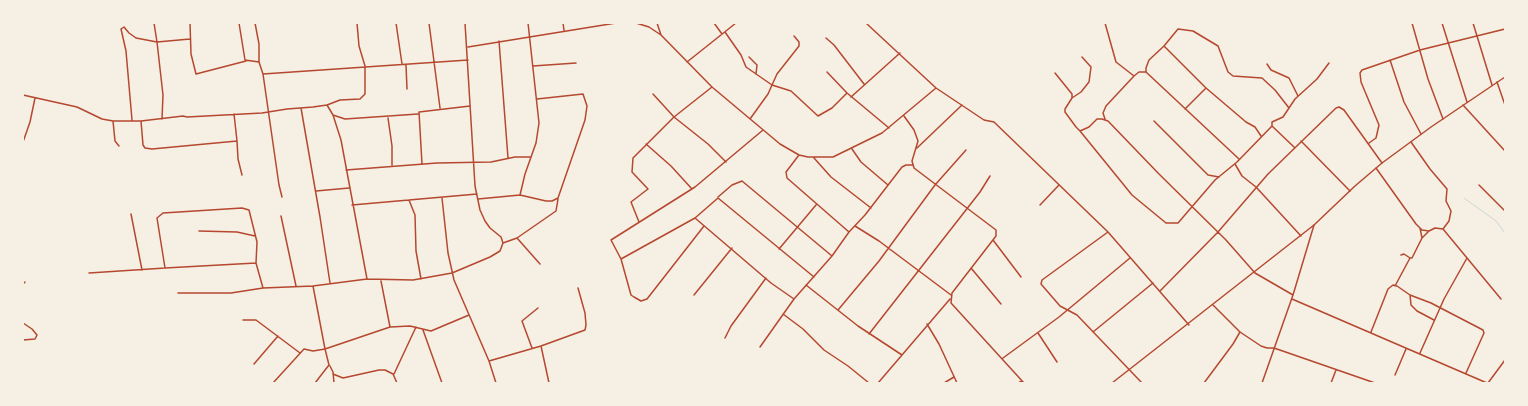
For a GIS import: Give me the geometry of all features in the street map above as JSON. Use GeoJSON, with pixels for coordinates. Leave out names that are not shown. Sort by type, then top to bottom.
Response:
{"type":"FeatureCollection","features":[{"type":"Feature","properties":{"kind":"street"},"geometry":{"type":"LineString","coordinates":[[154,23],[163,95],[162,119]]}},
{"type":"Feature","properties":{"kind":"street"},"geometry":{"type":"LineString","coordinates":[[190,23],[191,54],[196,74],[236,65],[246,61],[260,62]]}},
{"type":"Feature","properties":{"kind":"street"},"geometry":{"type":"LineString","coordinates":[[239,23],[246,61]]}},
{"type":"Feature","properties":{"kind":"street"},"geometry":{"type":"LineString","coordinates":[[255,23],[259,44],[260,62],[270,111],[279,185],[282,197]]}},
{"type":"Feature","properties":{"kind":"street"},"geometry":{"type":"LineString","coordinates":[[23,95],[77,107],[102,119],[113,121],[141,121],[183,116],[187,117],[270,111],[327,105],[336,101],[360,98],[364,96],[365,66],[360,46],[358,23]]}},
{"type":"Feature","properties":{"kind":"street"},"geometry":{"type":"LineString","coordinates":[[396,23],[402,64]]}},
{"type":"Feature","properties":{"kind":"street"},"geometry":{"type":"LineString","coordinates":[[429,23],[440,108]]}},
{"type":"Feature","properties":{"kind":"street"},"geometry":{"type":"LineString","coordinates":[[178,293],[231,293],[263,288],[313,286],[367,279],[382,281],[421,279],[452,273],[490,257],[500,251],[503,243],[501,237],[487,224],[480,210],[477,194],[465,23]]}},
{"type":"Feature","properties":{"kind":"street"},"geometry":{"type":"LineString","coordinates":[[520,195],[536,142],[539,123],[528,23]]}},
{"type":"Feature","properties":{"kind":"street"},"geometry":{"type":"LineString","coordinates":[[563,23],[564,30]]}},
{"type":"Feature","properties":{"kind":"street"},"geometry":{"type":"LineString","coordinates":[[467,47],[564,30],[616,23]]}},
{"type":"Feature","properties":{"kind":"street"},"geometry":{"type":"LineString","coordinates":[[636,23],[650,26],[661,35],[712,87],[780,144],[799,155],[814,158],[833,157],[889,128],[936,88]]}},
{"type":"Feature","properties":{"kind":"street"},"geometry":{"type":"LineString","coordinates":[[657,23],[661,35]]}},
{"type":"Feature","properties":{"kind":"street"},"geometry":{"type":"LineString","coordinates":[[714,23],[722,34]]}},
{"type":"Feature","properties":{"kind":"street"},"geometry":{"type":"LineString","coordinates":[[687,62],[736,23]]}},
{"type":"Feature","properties":{"kind":"street"},"geometry":{"type":"LineString","coordinates":[[1105,23],[1116,62],[1134,76]]}},
{"type":"Feature","properties":{"kind":"street"},"geometry":{"type":"LineString","coordinates":[[1412,23],[1442,119]]}},
{"type":"Feature","properties":{"kind":"street"},"geometry":{"type":"LineString","coordinates":[[1442,23],[1467,102]]}},
{"type":"Feature","properties":{"kind":"street"},"geometry":{"type":"LineString","coordinates":[[1472,23],[1492,85]]}},
{"type":"Feature","properties":{"kind":"street"},"geometry":{"type":"LineString","coordinates":[[868,24],[936,88],[984,120],[994,122],[1108,232],[1189,325]]}},
{"type":"Feature","properties":{"kind":"street"},"geometry":{"type":"LineString","coordinates":[[132,120],[126,51],[122,28],[136,38],[157,42],[190,39]]}},
{"type":"Feature","properties":{"kind":"street"},"geometry":{"type":"LineString","coordinates":[[1146,72],[1149,60],[1164,46],[1178,29],[1193,31],[1218,46],[1228,72],[1233,76],[1262,78],[1275,90],[1288,108]]}},
{"type":"Feature","properties":{"kind":"street"},"geometry":{"type":"LineString","coordinates":[[1369,143],[1376,138],[1379,125],[1361,82],[1360,73],[1364,69],[1448,42],[1505,29]]}},
{"type":"Feature","properties":{"kind":"street"},"geometry":{"type":"LineString","coordinates":[[726,32],[741,54],[744,64],[772,85],[791,91],[818,116],[832,108],[847,93]]}},
{"type":"Feature","properties":{"kind":"street"},"geometry":{"type":"LineString","coordinates":[[750,119],[768,94],[777,74],[799,46],[799,42],[794,36]]}},
{"type":"Feature","properties":{"kind":"street"},"geometry":{"type":"LineString","coordinates":[[826,38],[834,45],[864,84]]}},
{"type":"Feature","properties":{"kind":"street"},"geometry":{"type":"LineString","coordinates":[[499,41],[508,158]]}},
{"type":"Feature","properties":{"kind":"street"},"geometry":{"type":"LineString","coordinates":[[1164,46],[1206,88],[1241,118],[1255,127],[1261,136]]}},
{"type":"Feature","properties":{"kind":"street"},"geometry":{"type":"LineString","coordinates":[[851,97],[900,53]]}},
{"type":"Feature","properties":{"kind":"street"},"geometry":{"type":"LineString","coordinates":[[749,57],[757,65],[756,74]]}},
{"type":"Feature","properties":{"kind":"street"},"geometry":{"type":"LineString","coordinates":[[1082,57],[1091,68],[1089,82],[1081,92],[1072,98],[1067,104],[1065,112],[1132,195],[1162,220],[1171,224],[1178,223],[1193,208],[1219,177],[1235,164],[1272,126],[1272,122],[1283,117],[1298,96],[1317,79],[1329,63]]}},
{"type":"Feature","properties":{"kind":"street"},"geometry":{"type":"LineString","coordinates":[[263,74],[468,60]]}},
{"type":"Feature","properties":{"kind":"street"},"geometry":{"type":"LineString","coordinates":[[1390,60],[1404,102],[1421,134]]}},
{"type":"Feature","properties":{"kind":"street"},"geometry":{"type":"LineString","coordinates":[[533,66],[576,63]]}},
{"type":"Feature","properties":{"kind":"street"},"geometry":{"type":"LineString","coordinates":[[1267,64],[1271,70],[1290,78],[1298,96]]}},
{"type":"Feature","properties":{"kind":"street"},"geometry":{"type":"LineString","coordinates":[[406,65],[407,89]]}},
{"type":"Feature","properties":{"kind":"street"},"geometry":{"type":"LineString","coordinates":[[827,72],[851,97],[889,128]]}},
{"type":"Feature","properties":{"kind":"street"},"geometry":{"type":"LineString","coordinates":[[1240,159],[1146,72],[1139,72],[1134,76],[1106,106],[1103,113],[1105,119],[1218,232],[1255,273],[1293,294]]}},
{"type":"Feature","properties":{"kind":"street"},"geometry":{"type":"LineString","coordinates":[[1056,73],[1070,92],[1072,98]]}},
{"type":"Feature","properties":{"kind":"street"},"geometry":{"type":"LineString","coordinates":[[1112,383],[1189,325],[1301,236],[1382,163],[1442,119],[1505,77]]}},
{"type":"Feature","properties":{"kind":"street"},"geometry":{"type":"LineString","coordinates":[[1497,82],[1505,105]]}},
{"type":"Feature","properties":{"kind":"street"},"geometry":{"type":"LineString","coordinates":[[639,223],[631,202],[648,189],[632,172],[632,162],[646,144],[674,117],[712,87]]}},
{"type":"Feature","properties":{"kind":"street"},"geometry":{"type":"LineString","coordinates":[[1185,109],[1206,88]]}},
{"type":"Feature","properties":{"kind":"street"},"geometry":{"type":"LineString","coordinates":[[503,243],[517,238],[556,211],[558,198],[585,120],[587,106],[583,94],[537,99]]}},
{"type":"Feature","properties":{"kind":"street"},"geometry":{"type":"LineString","coordinates":[[653,94],[674,117],[726,162]]}},
{"type":"Feature","properties":{"kind":"street"},"geometry":{"type":"LineString","coordinates":[[23,142],[30,122],[35,98]]}},
{"type":"Feature","properties":{"kind":"street"},"geometry":{"type":"LineString","coordinates":[[327,105],[333,115],[341,140],[367,279]]}},
{"type":"Feature","properties":{"kind":"street"},"geometry":{"type":"LineString","coordinates":[[917,148],[962,105]]}},
{"type":"Feature","properties":{"kind":"street"},"geometry":{"type":"LineString","coordinates":[[1463,105],[1505,151]]}},
{"type":"Feature","properties":{"kind":"street"},"geometry":{"type":"LineString","coordinates":[[422,164],[419,114],[421,110],[470,106]]}},
{"type":"Feature","properties":{"kind":"street"},"geometry":{"type":"LineString","coordinates":[[301,108],[316,191],[330,283]]}},
{"type":"Feature","properties":{"kind":"street"},"geometry":{"type":"LineString","coordinates":[[1160,291],[1218,232],[1256,187],[1294,147],[1332,111],[1339,108],[1344,110],[1382,163]]}},
{"type":"Feature","properties":{"kind":"street"},"geometry":{"type":"LineString","coordinates":[[234,114],[238,159],[242,175]]}},
{"type":"Feature","properties":{"kind":"street"},"geometry":{"type":"LineString","coordinates":[[333,115],[345,119],[419,114]]}},
{"type":"Feature","properties":{"kind":"street"},"geometry":{"type":"LineString","coordinates":[[904,116],[916,135],[917,148],[912,165]]}},
{"type":"Feature","properties":{"kind":"street"},"geometry":{"type":"LineString","coordinates":[[388,117],[392,146],[392,165]]}},
{"type":"Feature","properties":{"kind":"street"},"geometry":{"type":"LineString","coordinates":[[1080,131],[1089,127],[1097,119],[1105,119]]}},
{"type":"Feature","properties":{"kind":"street"},"geometry":{"type":"LineString","coordinates":[[113,121],[115,141],[119,146]]}},
{"type":"Feature","properties":{"kind":"street"},"geometry":{"type":"LineString","coordinates":[[141,121],[143,145],[148,149],[237,140]]}},
{"type":"Feature","properties":{"kind":"street"},"geometry":{"type":"LineString","coordinates":[[1154,121],[1208,175],[1219,177]]}},
{"type":"Feature","properties":{"kind":"street"},"geometry":{"type":"LineString","coordinates":[[1272,126],[1294,147]]}},
{"type":"Feature","properties":{"kind":"street"},"geometry":{"type":"LineString","coordinates":[[704,226],[671,271],[648,298],[638,300],[631,295],[621,259],[611,240],[692,189],[763,130]]}},
{"type":"Feature","properties":{"kind":"street"},"geometry":{"type":"LineString","coordinates":[[1302,141],[1350,191]]}},
{"type":"Feature","properties":{"kind":"street"},"geometry":{"type":"LineString","coordinates":[[1411,142],[1430,169],[1447,189],[1446,202],[1451,211],[1449,221],[1443,229]]}},
{"type":"Feature","properties":{"kind":"street"},"geometry":{"type":"LineString","coordinates":[[646,144],[671,166],[692,189]]}},
{"type":"Feature","properties":{"kind":"street"},"geometry":{"type":"LineString","coordinates":[[851,148],[861,162],[888,185]]}},
{"type":"Feature","properties":{"kind":"street"},"geometry":{"type":"LineString","coordinates":[[838,310],[888,248],[935,185],[966,150]]}},
{"type":"Feature","properties":{"kind":"street"},"geometry":{"type":"LineString","coordinates":[[799,155],[786,172],[787,178],[816,205],[849,232]]}},
{"type":"Feature","properties":{"kind":"street"},"geometry":{"type":"LineString","coordinates":[[346,170],[392,165],[491,162],[508,158],[531,157]]}},
{"type":"Feature","properties":{"kind":"street"},"geometry":{"type":"LineString","coordinates":[[814,158],[831,177],[871,208]]}},
{"type":"Feature","properties":{"kind":"street"},"geometry":{"type":"LineString","coordinates":[[1235,164],[1242,176],[1256,187],[1301,236]]}},
{"type":"Feature","properties":{"kind":"street"},"geometry":{"type":"LineString","coordinates":[[760,346],[794,299],[832,256],[849,232],[871,208],[902,167],[912,165],[935,185],[996,230],[997,233],[950,299],[878,383]]}},
{"type":"Feature","properties":{"kind":"street"},"geometry":{"type":"LineString","coordinates":[[1376,168],[1420,228],[1422,238]]}},
{"type":"Feature","properties":{"kind":"street"},"geometry":{"type":"LineString","coordinates":[[869,334],[983,188],[990,176]]}},
{"type":"Feature","properties":{"kind":"street"},"geometry":{"type":"LineString","coordinates":[[621,259],[695,218],[732,185],[742,181],[832,256]]}},
{"type":"Feature","properties":{"kind":"street"},"geometry":{"type":"LineString","coordinates":[[1040,204],[1059,185]]}},
{"type":"Feature","properties":{"kind":"street"},"geometry":{"type":"LineString","coordinates":[[1480,185],[1505,211]]}},
{"type":"Feature","properties":{"kind":"street"},"geometry":{"type":"LineString","coordinates":[[316,191],[349,188]]}},
{"type":"Feature","properties":{"kind":"street"},"geometry":{"type":"LineString","coordinates":[[352,205],[477,194]]}},
{"type":"Feature","properties":{"kind":"street"},"geometry":{"type":"LineString","coordinates":[[478,199],[520,195],[546,201],[552,201],[558,198]]}},
{"type":"Feature","properties":{"kind":"street"},"geometry":{"type":"LineString","coordinates":[[442,198],[448,253],[452,273],[496,383]]}},
{"type":"Feature","properties":{"kind":"street"},"geometry":{"type":"LineString","coordinates":[[718,198],[814,277]]}},
{"type":"Feature","properties":{"kind":"street"},"geometry":{"type":"LineString","coordinates":[[409,200],[415,215],[416,251],[421,279]]}},
{"type":"Feature","properties":{"kind":"street"},"geometry":{"type":"LineString","coordinates":[[779,248],[816,205]]}},
{"type":"Feature","properties":{"kind":"street"},"geometry":{"type":"LineString","coordinates":[[164,268],[157,218],[160,214],[242,208],[249,210],[257,248],[256,263],[263,288]]}},
{"type":"Feature","properties":{"kind":"street"},"geometry":{"type":"LineString","coordinates":[[131,214],[142,270]]}},
{"type":"Feature","properties":{"kind":"street"},"geometry":{"type":"LineString","coordinates":[[281,216],[296,286]]}},
{"type":"Feature","properties":{"kind":"street"},"geometry":{"type":"LineString","coordinates":[[695,218],[766,278],[794,299]]}},
{"type":"Feature","properties":{"kind":"street"},"geometry":{"type":"LineString","coordinates":[[1262,383],[1292,299],[1314,225]]}},
{"type":"Feature","properties":{"kind":"street"},"geometry":{"type":"LineString","coordinates":[[855,226],[888,248],[951,296]]}},
{"type":"Feature","properties":{"kind":"street"},"geometry":{"type":"LineString","coordinates":[[1420,228],[1429,231]]}},
{"type":"Feature","properties":{"kind":"street"},"geometry":{"type":"LineString","coordinates":[[1371,332],[1388,289],[1395,286],[1422,238],[1434,228],[1443,229],[1501,299]]}},
{"type":"Feature","properties":{"kind":"street"},"geometry":{"type":"LineString","coordinates":[[199,231],[237,232],[255,236]]}},
{"type":"Feature","properties":{"kind":"street"},"geometry":{"type":"LineString","coordinates":[[1108,232],[1042,280],[1042,287],[1055,302],[1077,314],[1142,383]]}},
{"type":"Feature","properties":{"kind":"street"},"geometry":{"type":"LineString","coordinates":[[517,238],[540,264]]}},
{"type":"Feature","properties":{"kind":"street"},"geometry":{"type":"LineString","coordinates":[[992,240],[1021,277]]}},
{"type":"Feature","properties":{"kind":"street"},"geometry":{"type":"LineString","coordinates":[[694,294],[732,248]]}},
{"type":"Feature","properties":{"kind":"street"},"geometry":{"type":"LineString","coordinates":[[1401,255],[1404,254],[1410,258]]}},
{"type":"Feature","properties":{"kind":"street"},"geometry":{"type":"LineString","coordinates":[[1002,358],[1068,309],[1130,258]]}},
{"type":"Feature","properties":{"kind":"street"},"geometry":{"type":"LineString","coordinates":[[1420,353],[1439,308],[1467,258]]}},
{"type":"Feature","properties":{"kind":"street"},"geometry":{"type":"LineString","coordinates":[[89,273],[256,263]]}},
{"type":"Feature","properties":{"kind":"street"},"geometry":{"type":"LineString","coordinates":[[971,268],[1002,304]]}},
{"type":"Feature","properties":{"kind":"street"},"geometry":{"type":"LineString","coordinates":[[725,338],[766,278]]}},
{"type":"Feature","properties":{"kind":"street"},"geometry":{"type":"LineString","coordinates":[[382,281],[390,327]]}},
{"type":"Feature","properties":{"kind":"street"},"geometry":{"type":"LineString","coordinates":[[1093,332],[1153,283]]}},
{"type":"Feature","properties":{"kind":"street"},"geometry":{"type":"LineString","coordinates":[[806,285],[869,334],[902,355]]}},
{"type":"Feature","properties":{"kind":"street"},"geometry":{"type":"LineString","coordinates":[[313,286],[334,383]]}},
{"type":"Feature","properties":{"kind":"street"},"geometry":{"type":"LineString","coordinates":[[1395,286],[1410,295],[1428,301],[1484,331],[1466,373]]}},
{"type":"Feature","properties":{"kind":"street"},"geometry":{"type":"LineString","coordinates":[[488,361],[541,346],[582,331],[586,328],[583,305],[578,288]]}},
{"type":"Feature","properties":{"kind":"street"},"geometry":{"type":"LineString","coordinates":[[1410,295],[1411,305],[1417,311],[1434,320]]}},
{"type":"Feature","properties":{"kind":"street"},"geometry":{"type":"LineString","coordinates":[[950,299],[953,306],[1024,383]]}},
{"type":"Feature","properties":{"kind":"street"},"geometry":{"type":"LineString","coordinates":[[1292,299],[1488,383],[1505,360]]}},
{"type":"Feature","properties":{"kind":"street"},"geometry":{"type":"LineString","coordinates":[[1213,305],[1240,332],[1261,346],[1274,348],[1375,383]]}},
{"type":"Feature","properties":{"kind":"street"},"geometry":{"type":"LineString","coordinates":[[532,348],[522,321],[538,308]]}},
{"type":"Feature","properties":{"kind":"street"},"geometry":{"type":"LineString","coordinates":[[783,314],[803,329],[824,350],[848,366],[869,383]]}},
{"type":"Feature","properties":{"kind":"street"},"geometry":{"type":"LineString","coordinates":[[273,383],[304,349],[313,351],[326,349],[390,327],[416,327],[423,330],[435,330],[469,315]]}},
{"type":"Feature","properties":{"kind":"street"},"geometry":{"type":"LineString","coordinates":[[243,320],[256,320],[300,353]]}},
{"type":"Feature","properties":{"kind":"street"},"geometry":{"type":"LineString","coordinates":[[23,323],[32,329],[37,335],[35,339],[23,340]]}},
{"type":"Feature","properties":{"kind":"street"},"geometry":{"type":"LineString","coordinates":[[927,324],[939,344],[957,383]]}},
{"type":"Feature","properties":{"kind":"street"},"geometry":{"type":"LineString","coordinates":[[393,374],[416,327]]}},
{"type":"Feature","properties":{"kind":"street"},"geometry":{"type":"LineString","coordinates":[[423,330],[442,383]]}},
{"type":"Feature","properties":{"kind":"street"},"geometry":{"type":"LineString","coordinates":[[1038,332],[1057,362]]}},
{"type":"Feature","properties":{"kind":"street"},"geometry":{"type":"LineString","coordinates":[[1204,383],[1233,344],[1240,332]]}},
{"type":"Feature","properties":{"kind":"street"},"geometry":{"type":"LineString","coordinates":[[254,364],[278,336]]}},
{"type":"Feature","properties":{"kind":"street"},"geometry":{"type":"LineString","coordinates":[[541,346],[549,383]]}},
{"type":"Feature","properties":{"kind":"street"},"geometry":{"type":"LineString","coordinates":[[1395,375],[1406,349]]}},
{"type":"Feature","properties":{"kind":"street"},"geometry":{"type":"LineString","coordinates":[[315,383],[328,369],[329,364]]}},
{"type":"Feature","properties":{"kind":"street"},"geometry":{"type":"LineString","coordinates":[[333,374],[343,378],[379,370],[393,374]]}},
{"type":"Feature","properties":{"kind":"street"},"geometry":{"type":"LineString","coordinates":[[1331,383],[1336,370]]}},
{"type":"Feature","properties":{"kind":"street"},"geometry":{"type":"LineString","coordinates":[[393,374],[397,383]]}},
{"type":"Feature","properties":{"kind":"street"},"geometry":{"type":"LineString","coordinates":[[944,383],[954,377]]}},
{"type":"Feature","properties":{"kind":"street"},"geometry":{"type":"LineString","coordinates":[[1018,383],[1022,381]]}},
{"type":"Feature","properties":{"kind":"waterway"},"geometry":{"type":"LineString","coordinates":[[1464,198],[1496,221],[1505,233]]}}]}
